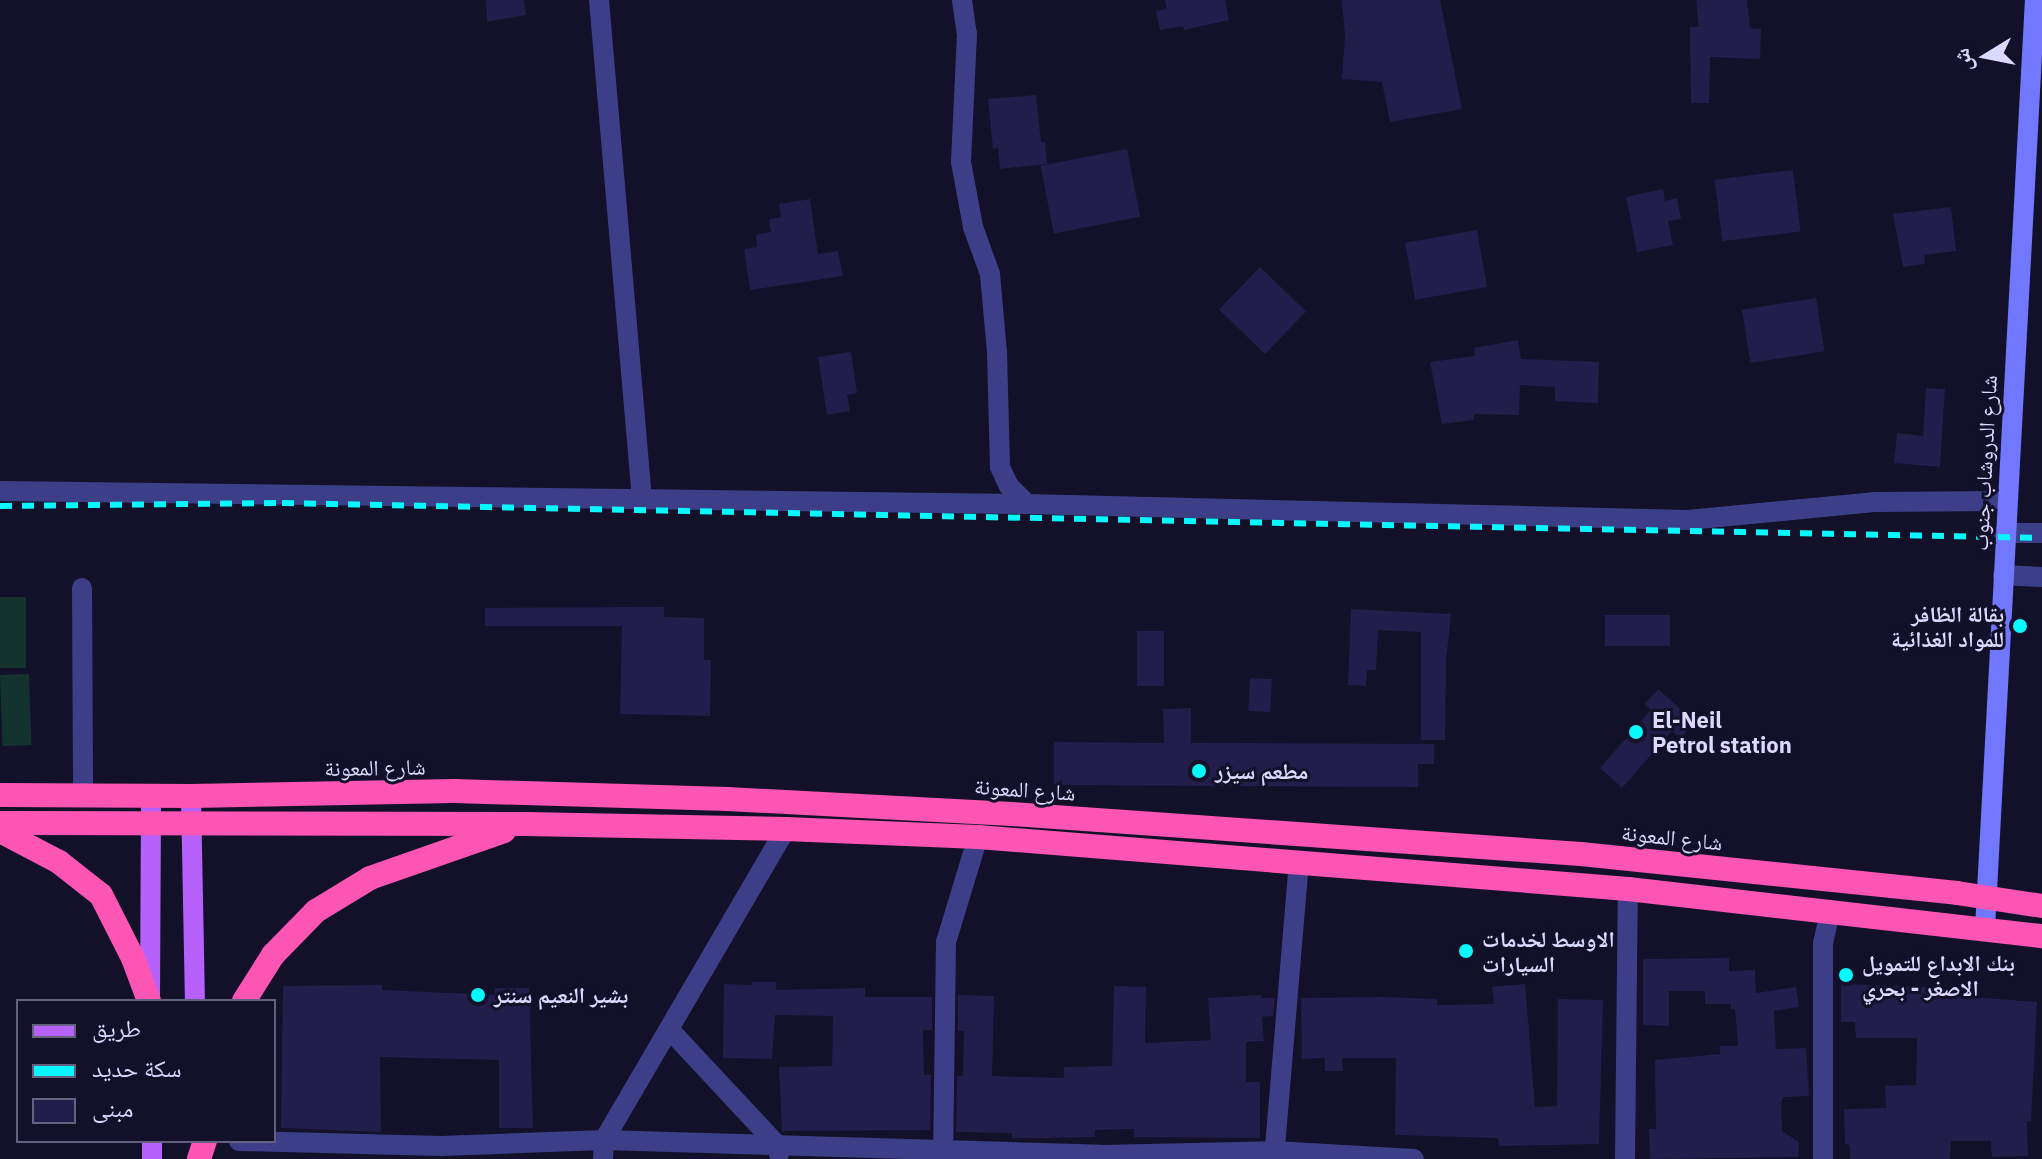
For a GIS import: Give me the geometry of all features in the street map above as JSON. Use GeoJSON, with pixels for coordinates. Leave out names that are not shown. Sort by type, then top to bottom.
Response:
{"type":"FeatureCollection","features":[{"type":"Feature","properties":{"kind":"highway","name":"شارع المعونة"},"geometry":{"type":"LineString","coordinates":[[0,795],[191,796],[454,791],[727,799],[1012,814],[1581,854],[2042,906]]}},
{"type":"Feature","properties":{"kind":"highway"},"geometry":{"type":"LineString","coordinates":[[0,823],[192,826],[525,824],[786,829],[978,837],[1628,889],[2042,936]]}},
{"type":"Feature","properties":{"kind":"highway"},"geometry":{"type":"LineString","coordinates":[[245,999],[273,955],[316,911],[370,878],[525,824]]}},
{"type":"Feature","properties":{"kind":"highway"},"geometry":{"type":"LineString","coordinates":[[0,831],[59,862],[101,895],[133,958],[149,999]]}},
{"type":"Feature","properties":{"kind":"main road"},"geometry":{"type":"LineString","coordinates":[[150,999],[151,796]]}},
{"type":"Feature","properties":{"kind":"main road"},"geometry":{"type":"LineString","coordinates":[[191,796],[195,999]]}},
{"type":"Feature","properties":{"kind":"street"},"geometry":{"type":"LineString","coordinates":[[599,0],[642,500]]}},
{"type":"Feature","properties":{"kind":"street"},"geometry":{"type":"LineString","coordinates":[[962,0],[967,59],[961,162],[973,227],[990,274],[997,352],[1000,467],[1009,486],[1027,504]]}},
{"type":"Feature","properties":{"kind":"street","name":"شارع الدروشاب جنوب"},"geometry":{"type":"LineString","coordinates":[[1985,928],[2005,501],[2035,0]]}},
{"type":"Feature","properties":{"kind":"street"},"geometry":{"type":"LineString","coordinates":[[0,491],[1027,504],[1688,520],[1876,502],[2005,501]]}},
{"type":"Feature","properties":{"kind":"street"},"geometry":{"type":"LineString","coordinates":[[2004,533],[2042,533]]}},
{"type":"Feature","properties":{"kind":"street"},"geometry":{"type":"LineString","coordinates":[[2003,575],[2042,577]]}},
{"type":"Feature","properties":{"kind":"street"},"geometry":{"type":"LineString","coordinates":[[82,588],[83,795]]}},
{"type":"Feature","properties":{"kind":"street"},"geometry":{"type":"LineString","coordinates":[[604,1149],[669,1029],[786,829]]}},
{"type":"Feature","properties":{"kind":"street"},"geometry":{"type":"LineString","coordinates":[[943,1154],[946,942],[978,837]]}},
{"type":"Feature","properties":{"kind":"street"},"geometry":{"type":"LineString","coordinates":[[1274,1155],[1299,862]]}},
{"type":"Feature","properties":{"kind":"street"},"geometry":{"type":"LineString","coordinates":[[1625,1159],[1628,889]]}},
{"type":"Feature","properties":{"kind":"street"},"geometry":{"type":"LineString","coordinates":[[1823,1159],[1823,943],[1830,912]]}},
{"type":"Feature","properties":{"kind":"street"},"geometry":{"type":"LineString","coordinates":[[669,1029],[779,1153]]}},
{"type":"Feature","properties":{"kind":"street"},"geometry":{"type":"LineString","coordinates":[[273,1143],[441,1153],[604,1149],[1414,1159]]}},
{"type":"Feature","properties":{"kind":"green space"},"geometry":{"type":"Polygon","coordinates":[[[0,597],[26,597],[26,668],[0,668],[0,597]]]}},
{"type":"Feature","properties":{"kind":"green space"},"geometry":{"type":"Polygon","coordinates":[[[29,674],[31,745],[2,746],[0,675],[29,674]]]}},
{"type":"Feature","properties":{"kind":"building"},"geometry":{"type":"Polygon","coordinates":[[[486,0],[524,0],[526,15],[487,22],[486,0]]]}},
{"type":"Feature","properties":{"kind":"building"},"geometry":{"type":"Polygon","coordinates":[[[1165,0],[1225,0],[1229,20],[1184,30],[1183,26],[1160,30],[1156,11],[1167,9],[1165,0]]]}},
{"type":"Feature","properties":{"kind":"building"},"geometry":{"type":"Polygon","coordinates":[[[1342,0],[1440,0],[1462,109],[1390,122],[1382,82],[1342,79],[1345,36],[1342,0]]]}},
{"type":"Feature","properties":{"kind":"building"},"geometry":{"type":"Polygon","coordinates":[[[1696,0],[1747,0],[1750,28],[1761,29],[1760,59],[1710,57],[1709,103],[1691,103],[1690,27],[1699,27],[1696,0]]]}},
{"type":"Feature","properties":{"kind":"building"},"geometry":{"type":"Polygon","coordinates":[[[1036,95],[1041,142],[1045,142],[1047,164],[1000,169],[998,148],[993,149],[988,99],[1036,95]]]}},
{"type":"Feature","properties":{"kind":"building"},"geometry":{"type":"Polygon","coordinates":[[[1127,149],[1140,217],[1054,234],[1041,166],[1127,149]]]}},
{"type":"Feature","properties":{"kind":"building"},"geometry":{"type":"Polygon","coordinates":[[[1793,170],[1801,232],[1722,241],[1715,180],[1793,170]]]}},
{"type":"Feature","properties":{"kind":"building"},"geometry":{"type":"Polygon","coordinates":[[[1663,189],[1665,201],[1677,198],[1681,219],[1668,221],[1673,245],[1637,252],[1626,197],[1663,189]]]}},
{"type":"Feature","properties":{"kind":"building"},"geometry":{"type":"Polygon","coordinates":[[[810,199],[818,254],[838,251],[843,276],[750,290],[744,249],[757,247],[756,235],[771,232],[769,219],[781,217],[779,204],[810,199]]]}},
{"type":"Feature","properties":{"kind":"building"},"geometry":{"type":"Polygon","coordinates":[[[1951,207],[1956,251],[1924,255],[1925,264],[1903,267],[1893,214],[1951,207]]]}},
{"type":"Feature","properties":{"kind":"building"},"geometry":{"type":"Polygon","coordinates":[[[1477,230],[1487,287],[1415,300],[1405,243],[1477,230]]]}},
{"type":"Feature","properties":{"kind":"building"},"geometry":{"type":"Polygon","coordinates":[[[1260,267],[1306,311],[1265,354],[1219,309],[1260,267]]]}},
{"type":"Feature","properties":{"kind":"building"},"geometry":{"type":"Polygon","coordinates":[[[1816,298],[1824,351],[1750,363],[1742,310],[1816,298]]]}},
{"type":"Feature","properties":{"kind":"building"},"geometry":{"type":"Polygon","coordinates":[[[1518,340],[1521,359],[1599,362],[1598,403],[1555,401],[1555,387],[1520,385],[1519,415],[1474,414],[1474,420],[1442,424],[1430,362],[1475,356],[1474,348],[1518,340]]]}},
{"type":"Feature","properties":{"kind":"building"},"geometry":{"type":"Polygon","coordinates":[[[851,352],[857,393],[847,395],[850,411],[827,415],[818,357],[851,352]]]}},
{"type":"Feature","properties":{"kind":"building"},"geometry":{"type":"Polygon","coordinates":[[[1926,388],[1945,389],[1940,467],[1894,463],[1897,433],[1923,436],[1926,388]]]}},
{"type":"Feature","properties":{"kind":"building"},"geometry":{"type":"Polygon","coordinates":[[[664,607],[664,617],[704,618],[704,660],[711,660],[710,716],[620,714],[622,626],[485,626],[485,608],[664,607]]]}},
{"type":"Feature","properties":{"kind":"building"},"geometry":{"type":"Polygon","coordinates":[[[1351,609],[1451,614],[1446,661],[1445,740],[1421,740],[1421,632],[1378,630],[1376,670],[1367,670],[1366,686],[1348,685],[1351,609]]]}},
{"type":"Feature","properties":{"kind":"building"},"geometry":{"type":"Polygon","coordinates":[[[1605,615],[1670,615],[1670,646],[1605,646],[1605,615]]]}},
{"type":"Feature","properties":{"kind":"building"},"geometry":{"type":"Polygon","coordinates":[[[1137,631],[1164,631],[1164,686],[1137,686],[1137,631]]]}},
{"type":"Feature","properties":{"kind":"building"},"geometry":{"type":"Polygon","coordinates":[[[1250,678],[1272,679],[1270,712],[1248,711],[1250,678]]]}},
{"type":"Feature","properties":{"kind":"building"},"geometry":{"type":"Polygon","coordinates":[[[1658,689],[1695,722],[1680,738],[1672,731],[1622,788],[1600,768],[1651,710],[1645,704],[1658,689]]]}},
{"type":"Feature","properties":{"kind":"building"},"geometry":{"type":"Polygon","coordinates":[[[1191,708],[1191,743],[1434,744],[1434,764],[1418,764],[1418,787],[1054,785],[1054,742],[1164,743],[1163,709],[1191,708]]]}},
{"type":"Feature","properties":{"kind":"building"},"geometry":{"type":"Polygon","coordinates":[[[1729,958],[1729,971],[1755,970],[1756,993],[1796,987],[1799,1007],[1774,1011],[1776,1049],[1806,1048],[1809,1096],[1783,1097],[1781,1103],[1782,1131],[1799,1142],[1798,1157],[1650,1159],[1649,1129],[1656,1129],[1655,1060],[1720,1054],[1720,1046],[1738,1046],[1735,1009],[1731,1009],[1731,1004],[1705,1004],[1705,991],[1669,991],[1669,1026],[1643,1025],[1643,959],[1729,958]]]}},
{"type":"Feature","properties":{"kind":"building"},"geometry":{"type":"Polygon","coordinates":[[[752,982],[776,982],[776,990],[865,988],[865,997],[932,997],[932,1030],[923,1030],[924,1075],[931,1075],[930,1130],[782,1131],[779,1067],[832,1066],[833,1016],[775,1015],[772,1059],[723,1058],[724,984],[752,985],[752,982]]]}},
{"type":"Feature","properties":{"kind":"building"},"geometry":{"type":"Polygon","coordinates":[[[1525,984],[1535,1107],[1557,1106],[1558,999],[1603,1000],[1599,1144],[1499,1146],[1498,1138],[1395,1135],[1396,1058],[1342,1058],[1343,1071],[1325,1071],[1325,1058],[1302,1059],[1301,998],[1383,997],[1437,999],[1437,1005],[1494,1004],[1492,987],[1525,984]]]}},
{"type":"Feature","properties":{"kind":"building"},"geometry":{"type":"Polygon","coordinates":[[[1841,984],[1971,989],[1971,997],[2037,1002],[2031,1121],[2027,1121],[2028,1156],[1992,1157],[1991,1141],[1951,1141],[1950,1159],[1850,1159],[1850,1145],[1845,1144],[1844,1109],[1886,1108],[1885,1086],[1916,1085],[1917,1038],[1856,1038],[1855,1022],[1841,1022],[1841,984]]]}},
{"type":"Feature","properties":{"kind":"building"},"geometry":{"type":"Polygon","coordinates":[[[382,985],[382,990],[495,995],[495,988],[529,988],[533,1128],[499,1128],[499,1060],[380,1057],[381,1132],[281,1128],[283,986],[382,985]]]}},
{"type":"Feature","properties":{"kind":"building"},"geometry":{"type":"Polygon","coordinates":[[[1114,986],[1146,987],[1145,1043],[1211,1040],[1208,998],[1261,995],[1261,998],[1275,998],[1273,1016],[1262,1017],[1264,1041],[1246,1042],[1246,1082],[1260,1082],[1260,1138],[1134,1137],[1134,1129],[1095,1130],[1095,1137],[1046,1138],[1012,1138],[1012,1133],[956,1132],[957,1076],[963,1076],[964,1031],[958,1031],[958,995],[994,996],[992,1076],[1064,1078],[1064,1067],[1112,1066],[1114,986]]]}},
{"type":"Feature","properties":{"kind":"railway"},"geometry":{"type":"LineString","coordinates":[[0,506],[282,503],[2042,538]]}},
{"type":"Feature","properties":{"kind":"place","name":"بقالة الظافر للمواد الغذائية"},"geometry":{"type":"Point","coordinates":[2020,626]}},
{"type":"Feature","properties":{"kind":"place","name":"El-Neil Petrol station"},"geometry":{"type":"Point","coordinates":[1636,732]}},
{"type":"Feature","properties":{"kind":"place","name":"مطعم سيزر"},"geometry":{"type":"Point","coordinates":[1199,771]}},
{"type":"Feature","properties":{"kind":"place","name":"الاوسط لخدمات السيارات"},"geometry":{"type":"Point","coordinates":[1466,951]}},
{"type":"Feature","properties":{"kind":"place","name":"بنك الابداع للتمويل الاصغر - بحري"},"geometry":{"type":"Point","coordinates":[1846,975]}},
{"type":"Feature","properties":{"kind":"place","name":"بشير النعيم سنتر"},"geometry":{"type":"Point","coordinates":[478,995]}}]}
